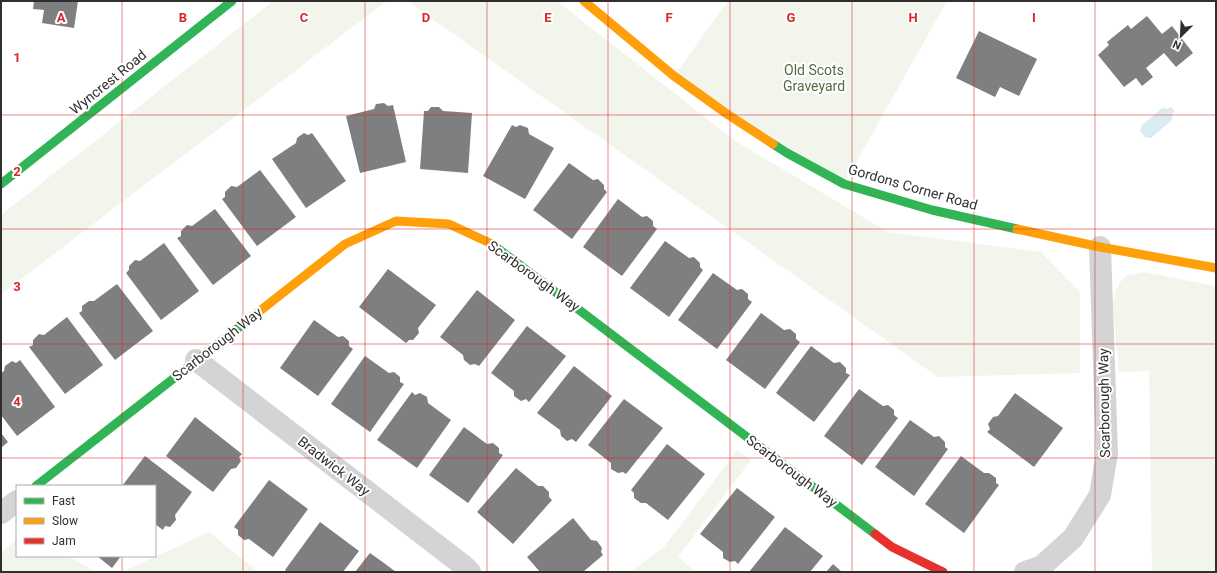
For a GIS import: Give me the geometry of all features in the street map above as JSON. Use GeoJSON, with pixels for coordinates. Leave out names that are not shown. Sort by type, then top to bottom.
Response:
{"type":"FeatureCollection","features":[{"type":"Feature","properties":{"kind":"street","name":"Wyncrest Road"},"geometry":{"type":"LineString","coordinates":[[1,184],[232,1]]}},
{"type":"Feature","properties":{"kind":"street","name":"Gordons Corner Road"},"geometry":{"type":"LineString","coordinates":[[584,1],[674,76],[727,114],[787,153],[844,184],[932,210],[1100,247],[1216,268]]}},
{"type":"Feature","properties":{"kind":"street","name":"Scarborough Way"},"geometry":{"type":"LineString","coordinates":[[37,485],[345,244],[396,221],[449,224],[491,243],[892,547],[943,572]]}},
{"type":"Feature","properties":{"kind":"street","name":"Scarborough Way"},"geometry":{"type":"LineString","coordinates":[[1025,572],[1042,566],[1073,538],[1100,495],[1107,454],[1100,247]]}},
{"type":"Feature","properties":{"kind":"street","name":"Bradwick Way"},"geometry":{"type":"LineString","coordinates":[[196,360],[470,572]]}},
{"type":"Feature","properties":{"kind":"street"},"geometry":{"type":"LineString","coordinates":[[1,513],[16,502]]}},
{"type":"Feature","properties":{"kind":"green space"},"geometry":{"type":"Polygon","coordinates":[[[273,1],[387,1],[1,294],[1,215],[273,1]]]}},
{"type":"Feature","properties":{"kind":"green space"},"geometry":{"type":"Polygon","coordinates":[[[407,1],[557,1],[734,140],[888,232],[1041,252],[1080,292],[1080,373],[938,377],[407,1]]]}},
{"type":"Feature","properties":{"kind":"green space","name":"Old Scots Graveyard"},"geometry":{"type":"Polygon","coordinates":[[[728,1],[947,1],[844,184],[674,76],[728,1]]]}},
{"type":"Feature","properties":{"kind":"green space"},"geometry":{"type":"Polygon","coordinates":[[[1144,272],[1216,286],[1216,572],[1152,572],[1149,371],[1119,372],[1113,306],[1115,292],[1121,281],[1128,275],[1144,272]]]}},
{"type":"Feature","properties":{"kind":"green space"},"geometry":{"type":"Polygon","coordinates":[[[737,450],[751,460],[678,557],[696,572],[630,572],[664,547],[737,450]]]}},
{"type":"Feature","properties":{"kind":"green space"},"geometry":{"type":"Polygon","coordinates":[[[209,532],[258,572],[122,572],[209,532]]]}},
{"type":"Feature","properties":{"kind":"green space"},"geometry":{"type":"Polygon","coordinates":[[[16,540],[16,557],[70,557],[96,572],[1,572],[1,553],[16,540]]]}},
{"type":"Feature","properties":{"kind":"shaded area"},"geometry":{"type":"Polygon","coordinates":[[[1171,107],[1175,111],[1172,114],[1172,120],[1151,138],[1145,137],[1140,131],[1142,125],[1162,108],[1168,109],[1171,107]]]}},
{"type":"Feature","properties":{"kind":"building"},"geometry":{"type":"Polygon","coordinates":[[[34,1],[78,1],[74,28],[42,23],[44,10],[33,9],[34,1]]]}},
{"type":"Feature","properties":{"kind":"building"},"geometry":{"type":"Polygon","coordinates":[[[1147,16],[1162,34],[1172,26],[1193,53],[1176,67],[1164,53],[1146,68],[1153,77],[1142,86],[1136,78],[1124,87],[1098,55],[1109,45],[1107,42],[1128,25],[1131,29],[1147,16]]]}},
{"type":"Feature","properties":{"kind":"building"},"geometry":{"type":"Polygon","coordinates":[[[979,31],[1037,59],[1019,96],[1000,87],[995,97],[956,78],[979,31]]]}},
{"type":"Feature","properties":{"kind":"building"},"geometry":{"type":"Polygon","coordinates":[[[384,103],[388,106],[393,105],[406,162],[360,173],[346,116],[374,109],[376,104],[384,103]]]}},
{"type":"Feature","properties":{"kind":"building"},"geometry":{"type":"Polygon","coordinates":[[[431,107],[439,107],[443,111],[472,113],[468,173],[420,169],[424,111],[428,111],[431,107]]]}},
{"type":"Feature","properties":{"kind":"building"},"geometry":{"type":"Polygon","coordinates":[[[512,125],[516,127],[520,125],[528,128],[529,134],[554,148],[525,199],[483,176],[512,125]]]}},
{"type":"Feature","properties":{"kind":"building"},"geometry":{"type":"Polygon","coordinates":[[[304,133],[308,135],[312,133],[346,181],[306,208],[272,159],[296,143],[297,138],[304,133]]]}},
{"type":"Feature","properties":{"kind":"building"},"geometry":{"type":"Polygon","coordinates":[[[569,163],[593,180],[598,179],[604,185],[604,189],[607,192],[572,239],[533,210],[569,163]]]}},
{"type":"Feature","properties":{"kind":"building"},"geometry":{"type":"Polygon","coordinates":[[[260,170],[296,217],[257,246],[222,199],[225,197],[225,192],[231,186],[237,187],[260,170]]]}},
{"type":"Feature","properties":{"kind":"building"},"geometry":{"type":"Polygon","coordinates":[[[618,199],[642,217],[647,216],[653,221],[653,226],[657,229],[622,276],[583,247],[618,199]]]}},
{"type":"Feature","properties":{"kind":"building"},"geometry":{"type":"Polygon","coordinates":[[[215,209],[251,256],[213,285],[177,238],[181,236],[181,231],[187,225],[192,226],[215,209]]]}},
{"type":"Feature","properties":{"kind":"building"},"geometry":{"type":"Polygon","coordinates":[[[665,241],[689,258],[694,257],[700,263],[700,267],[703,270],[669,317],[630,288],[665,241]]]}},
{"type":"Feature","properties":{"kind":"building"},"geometry":{"type":"Polygon","coordinates":[[[164,243],[199,291],[161,320],[126,273],[129,270],[129,266],[135,260],[140,261],[164,243]]]}},
{"type":"Feature","properties":{"kind":"building"},"geometry":{"type":"Polygon","coordinates":[[[388,269],[436,305],[418,328],[419,333],[413,340],[409,340],[406,343],[359,307],[388,269]]]}},
{"type":"Feature","properties":{"kind":"building"},"geometry":{"type":"Polygon","coordinates":[[[713,273],[737,290],[742,289],[748,294],[748,299],[752,302],[717,349],[678,320],[713,273]]]}},
{"type":"Feature","properties":{"kind":"building"},"geometry":{"type":"Polygon","coordinates":[[[117,284],[153,331],[115,360],[79,313],[82,311],[82,306],[89,301],[94,301],[117,284]]]}},
{"type":"Feature","properties":{"kind":"building"},"geometry":{"type":"Polygon","coordinates":[[[477,290],[515,320],[479,366],[475,364],[470,365],[464,360],[463,355],[440,337],[477,290]]]}},
{"type":"Feature","properties":{"kind":"building"},"geometry":{"type":"Polygon","coordinates":[[[761,313],[784,330],[790,329],[796,334],[796,339],[800,342],[765,389],[726,360],[761,313]]]}},
{"type":"Feature","properties":{"kind":"building"},"geometry":{"type":"Polygon","coordinates":[[[67,317],[103,365],[65,394],[29,347],[33,345],[33,340],[39,334],[44,335],[67,317]]]}},
{"type":"Feature","properties":{"kind":"building"},"geometry":{"type":"Polygon","coordinates":[[[314,320],[338,337],[343,336],[349,341],[349,346],[353,349],[318,396],[280,368],[314,320]]]}},
{"type":"Feature","properties":{"kind":"building"},"geometry":{"type":"Polygon","coordinates":[[[527,326],[566,356],[529,402],[526,399],[521,401],[514,396],[514,391],[491,373],[527,326]]]}},
{"type":"Feature","properties":{"kind":"building"},"geometry":{"type":"Polygon","coordinates":[[[811,346],[834,363],[840,362],[846,368],[846,373],[850,375],[814,422],[776,393],[811,346]]]}},
{"type":"Feature","properties":{"kind":"building"},"geometry":{"type":"Polygon","coordinates":[[[365,356],[389,373],[394,372],[400,377],[400,382],[404,384],[370,432],[331,404],[365,356]]]}},
{"type":"Feature","properties":{"kind":"building"},"geometry":{"type":"Polygon","coordinates":[[[20,360],[55,407],[17,436],[1,415],[1,373],[4,371],[5,366],[12,361],[16,363],[20,360]]]}},
{"type":"Feature","properties":{"kind":"building"},"geometry":{"type":"Polygon","coordinates":[[[574,366],[612,396],[576,442],[572,439],[567,441],[561,436],[560,430],[537,413],[574,366]]]}},
{"type":"Feature","properties":{"kind":"building"},"geometry":{"type":"Polygon","coordinates":[[[859,389],[883,406],[888,405],[894,410],[894,415],[898,418],[862,465],[824,436],[859,389]]]}},
{"type":"Feature","properties":{"kind":"building"},"geometry":{"type":"Polygon","coordinates":[[[412,392],[415,395],[420,393],[427,397],[428,403],[451,420],[417,468],[377,440],[412,392]]]}},
{"type":"Feature","properties":{"kind":"building"},"geometry":{"type":"Polygon","coordinates":[[[1015,393],[1063,428],[1034,467],[987,432],[990,429],[988,424],[993,417],[998,416],[1015,393]]]}},
{"type":"Feature","properties":{"kind":"building"},"geometry":{"type":"Polygon","coordinates":[[[624,399],[663,428],[626,474],[623,472],[618,473],[611,469],[611,463],[588,445],[624,399]]]}},
{"type":"Feature","properties":{"kind":"building"},"geometry":{"type":"Polygon","coordinates":[[[195,417],[242,454],[239,457],[241,461],[236,468],[231,469],[213,492],[166,456],[195,417]]]}},
{"type":"Feature","properties":{"kind":"building"},"geometry":{"type":"Polygon","coordinates":[[[910,420],[934,437],[939,436],[945,442],[945,447],[948,449],[914,496],[875,467],[910,420]]]}},
{"type":"Feature","properties":{"kind":"building"},"geometry":{"type":"Polygon","coordinates":[[[464,427],[487,444],[493,443],[499,448],[499,453],[503,455],[468,503],[429,475],[464,427]]]}},
{"type":"Feature","properties":{"kind":"building"},"geometry":{"type":"Polygon","coordinates":[[[1,433],[8,442],[1,448],[1,433]]]}},
{"type":"Feature","properties":{"kind":"building"},"geometry":{"type":"Polygon","coordinates":[[[667,444],[705,474],[668,520],[646,503],[641,503],[634,498],[634,493],[631,490],[667,444]]]}},
{"type":"Feature","properties":{"kind":"building"},"geometry":{"type":"Polygon","coordinates":[[[145,456],[192,492],[175,515],[176,520],[170,527],[165,526],[163,530],[156,525],[156,485],[123,485],[145,456]]]}},
{"type":"Feature","properties":{"kind":"building"},"geometry":{"type":"Polygon","coordinates":[[[961,456],[984,473],[989,473],[996,478],[996,483],[999,485],[964,533],[925,504],[961,456]]]}},
{"type":"Feature","properties":{"kind":"building"},"geometry":{"type":"Polygon","coordinates":[[[516,468],[538,486],[543,486],[549,492],[549,497],[552,500],[513,544],[477,512],[516,468]]]}},
{"type":"Feature","properties":{"kind":"building"},"geometry":{"type":"Polygon","coordinates":[[[269,480],[308,509],[273,557],[249,539],[244,540],[238,535],[238,530],[234,527],[269,480]]]}},
{"type":"Feature","properties":{"kind":"building"},"geometry":{"type":"Polygon","coordinates":[[[737,488],[775,517],[738,564],[735,561],[730,562],[723,558],[723,552],[700,534],[737,488]]]}},
{"type":"Feature","properties":{"kind":"building"},"geometry":{"type":"Polygon","coordinates":[[[573,518],[591,540],[597,541],[602,548],[601,552],[603,555],[583,572],[540,572],[527,557],[573,518]]]}},
{"type":"Feature","properties":{"kind":"building"},"geometry":{"type":"Polygon","coordinates":[[[320,522],[359,551],[343,572],[287,572],[285,570],[320,522]]]}},
{"type":"Feature","properties":{"kind":"building"},"geometry":{"type":"Polygon","coordinates":[[[785,527],[823,556],[810,572],[749,572],[785,527]]]}},
{"type":"Feature","properties":{"kind":"building"},"geometry":{"type":"Polygon","coordinates":[[[370,553],[384,563],[396,572],[355,572],[370,553]]]}},
{"type":"Feature","properties":{"kind":"building"},"geometry":{"type":"Polygon","coordinates":[[[98,557],[120,557],[112,568],[98,557]]]}},
{"type":"Feature","properties":{"kind":"building"},"geometry":{"type":"Polygon","coordinates":[[[833,564],[842,572],[826,572],[833,564]]]}},
{"type":"Feature","properties":{"kind":"traffic: fast"},"geometry":{"type":"LineString","coordinates":[[1,184],[232,1]]}},
{"type":"Feature","properties":{"kind":"traffic: fast"},"geometry":{"type":"LineString","coordinates":[[773,144],[844,184],[932,210],[1017,229]]}},
{"type":"Feature","properties":{"kind":"traffic: fast"},"geometry":{"type":"LineString","coordinates":[[492,244],[875,534]]}},
{"type":"Feature","properties":{"kind":"traffic: fast"},"geometry":{"type":"LineString","coordinates":[[37,485],[256,314]]}},
{"type":"Feature","properties":{"kind":"traffic: slow"},"geometry":{"type":"LineString","coordinates":[[584,1],[674,76],[727,114],[773,144]]}},
{"type":"Feature","properties":{"kind":"traffic: slow"},"geometry":{"type":"LineString","coordinates":[[256,314],[345,244],[396,221],[449,224],[492,244]]}},
{"type":"Feature","properties":{"kind":"traffic: slow"},"geometry":{"type":"LineString","coordinates":[[1017,229],[1100,247],[1216,268]]}},
{"type":"Feature","properties":{"kind":"traffic: jam"},"geometry":{"type":"LineString","coordinates":[[875,534],[892,547],[943,572]]}}]}
